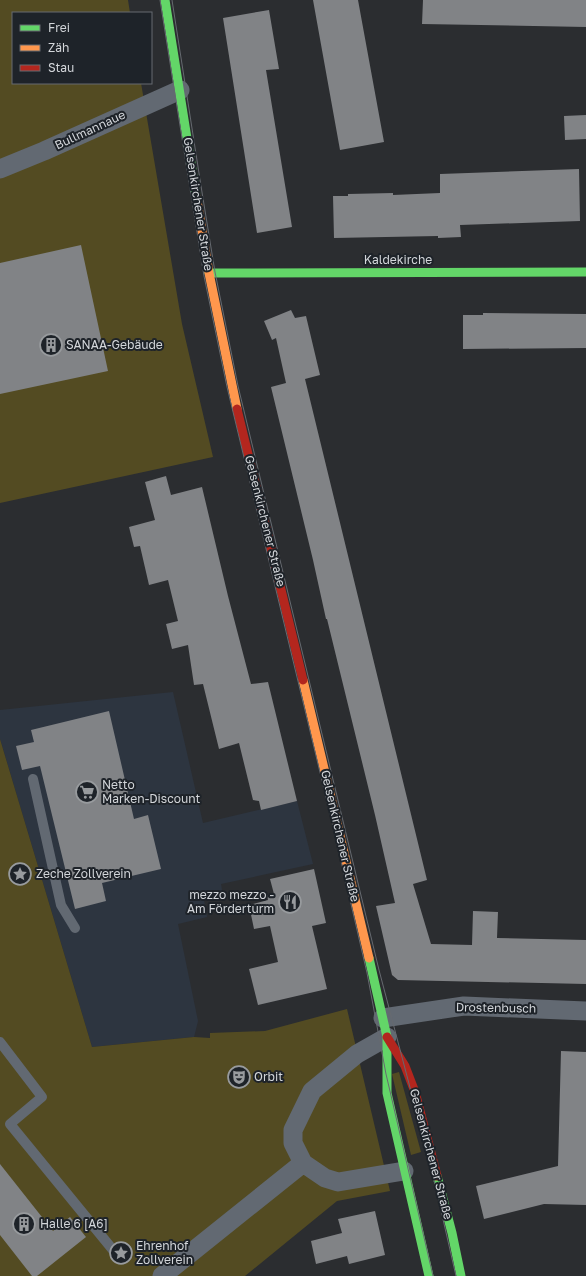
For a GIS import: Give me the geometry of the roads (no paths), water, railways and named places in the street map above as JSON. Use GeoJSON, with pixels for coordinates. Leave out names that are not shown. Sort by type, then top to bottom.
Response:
{"type":"FeatureCollection","features":[{"type":"Feature","properties":{"kind":"main road","name":"Gelsenkirchener Straße"},"geometry":{"type":"LineString","coordinates":[[165,0],[209,273],[232,387],[337,820],[383,1018],[387,1037],[387,1093],[429,1276]]}},
{"type":"Feature","properties":{"kind":"main road","name":"Kaldekirche"},"geometry":{"type":"LineString","coordinates":[[209,273],[586,272]]}},
{"type":"Feature","properties":{"kind":"main road","name":"Gelsenkirchener Straße"},"geometry":{"type":"LineString","coordinates":[[387,1037],[405,1066],[415,1092],[452,1233],[461,1276]]}},
{"type":"Feature","properties":{"kind":"street","name":"Bullmannaue"},"geometry":{"type":"LineString","coordinates":[[0,168],[44,151],[180,90]]}},
{"type":"Feature","properties":{"kind":"street","name":"Drostenbusch"},"geometry":{"type":"LineString","coordinates":[[383,1018],[464,1006],[586,1011]]}},
{"type":"Feature","properties":{"kind":"street"},"geometry":{"type":"LineString","coordinates":[[387,1037],[357,1054],[312,1091],[293,1130],[293,1143],[303,1163],[325,1178],[338,1182],[404,1171]]}},
{"type":"Feature","properties":{"kind":"street"},"geometry":{"type":"LineString","coordinates":[[162,1276],[303,1163]]}},
{"type":"Feature","properties":{"kind":"lane"},"geometry":{"type":"LineString","coordinates":[[33,779],[61,905],[75,928]]}},
{"type":"Feature","properties":{"kind":"lane"},"geometry":{"type":"LineString","coordinates":[[0,1042],[42,1097],[10,1124],[113,1250]]}},
{"type":"Feature","properties":{"kind":"tram line"},"geometry":{"type":"LineString","coordinates":[[160,0],[204,276],[227,387],[367,973],[386,1074],[433,1276]]}},
{"type":"Feature","properties":{"kind":"tram line"},"geometry":{"type":"LineString","coordinates":[[172,0],[215,272],[238,386],[379,970],[431,1167],[456,1276]]}},
{"type":"Feature","properties":{"kind":"place","name":"SANAA-Gebäude"},"geometry":{"type":"Point","coordinates":[51,345]}},
{"type":"Feature","properties":{"kind":"place","name":"Netto Marken-Discount"},"geometry":{"type":"Point","coordinates":[87,792]}},
{"type":"Feature","properties":{"kind":"place","name":"Zeche Zollverein"},"geometry":{"type":"Point","coordinates":[20,874]}},
{"type":"Feature","properties":{"kind":"place","name":"mezzo mezzo - Am Förderturm"},"geometry":{"type":"Point","coordinates":[290,902]}},
{"type":"Feature","properties":{"kind":"place","name":"Orbit"},"geometry":{"type":"Point","coordinates":[239,1077]}},
{"type":"Feature","properties":{"kind":"place","name":"Halle 6 [A6]"},"geometry":{"type":"Point","coordinates":[24,1224]}},
{"type":"Feature","properties":{"kind":"place","name":"Ehrenhof Zollverein"},"geometry":{"type":"Point","coordinates":[121,1253]}}]}
